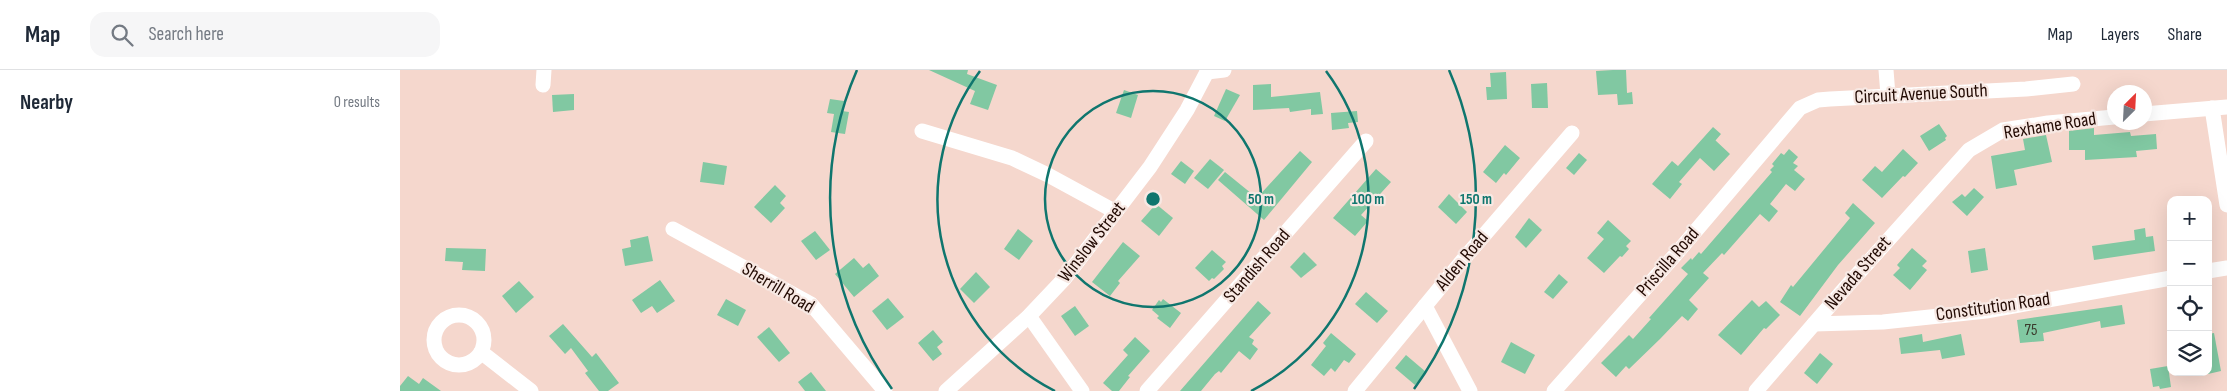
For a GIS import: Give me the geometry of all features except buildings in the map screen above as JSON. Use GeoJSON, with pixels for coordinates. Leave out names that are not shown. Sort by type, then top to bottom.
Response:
{"type":"FeatureCollection","features":[{"type":"Feature","properties":{"kind":"street"},"geometry":{"type":"LineString","coordinates":[[1208,71],[1224,70]]}},
{"type":"Feature","properties":{"kind":"street"},"geometry":{"type":"LineString","coordinates":[[1886,70],[1888,95]]}},
{"type":"Feature","properties":{"kind":"street","name":"Winslow Street"},"geometry":{"type":"LineString","coordinates":[[946,391],[1029,316],[1065,278],[1150,167],[1187,110],[1208,71]]}},
{"type":"Feature","properties":{"kind":"street","name":"Circuit Avenue South"},"geometry":{"type":"LineString","coordinates":[[1780,130],[1800,108],[1818,100],[2026,89],[2074,84]]}},
{"type":"Feature","properties":{"kind":"street"},"geometry":{"type":"LineString","coordinates":[[2152,113],[2220,107],[2227,205]]}},
{"type":"Feature","properties":{"kind":"street","name":"Rexhame Road"},"geometry":{"type":"LineString","coordinates":[[1963,157],[1969,150],[2003,130],[2048,123],[2107,118]]}},
{"type":"Feature","properties":{"kind":"street","name":"Priscilla Road"},"geometry":{"type":"LineString","coordinates":[[1554,391],[1676,254],[1780,130]]}},
{"type":"Feature","properties":{"kind":"street"},"geometry":{"type":"LineString","coordinates":[[922,131],[1012,158],[1048,175],[1116,212]]}},
{"type":"Feature","properties":{"kind":"street","name":"Alden Road"},"geometry":{"type":"LineString","coordinates":[[1355,391],[1572,133]]}},
{"type":"Feature","properties":{"kind":"street","name":"Standish Road"},"geometry":{"type":"LineString","coordinates":[[1147,391],[1366,141]]}},
{"type":"Feature","properties":{"kind":"street","name":"Nevada Street"},"geometry":{"type":"LineString","coordinates":[[1756,391],[1963,157]]}},
{"type":"Feature","properties":{"kind":"street","name":"Sherrill Road"},"geometry":{"type":"LineString","coordinates":[[673,229],[811,304],[885,391]]}},
{"type":"Feature","properties":{"kind":"street"},"geometry":{"type":"LineString","coordinates":[[2212,270],[2227,268]]}},
{"type":"Feature","properties":{"kind":"street","name":"Constitution Road"},"geometry":{"type":"LineString","coordinates":[[1814,324],[1883,322],[1986,311],[2167,279]]}},
{"type":"Feature","properties":{"kind":"street"},"geometry":{"type":"LineString","coordinates":[[1425,306],[1470,391]]}},
{"type":"Feature","properties":{"kind":"street"},"geometry":{"type":"LineString","coordinates":[[1029,316],[1082,391]]}},
{"type":"Feature","properties":{"kind":"street"},"geometry":{"type":"LineString","coordinates":[[481,352],[531,391]]}}]}
